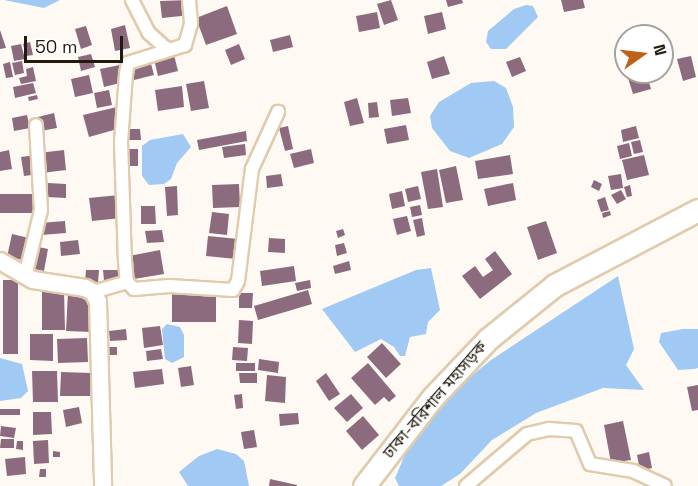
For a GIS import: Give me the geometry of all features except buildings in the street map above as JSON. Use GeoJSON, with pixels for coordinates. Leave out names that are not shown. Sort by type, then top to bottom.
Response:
{"type":"FeatureCollection","features":[{"type":"Feature","properties":{"kind":"highway","name":"ঢাকা-বরিশাল মহাসড়ক"},"geometry":{"type":"LineString","coordinates":[[364,486],[432,398],[488,339],[555,285],[698,210]]}},
{"type":"Feature","properties":{"kind":"street"},"geometry":{"type":"LineString","coordinates":[[132,0],[149,33],[168,50]]}},
{"type":"Feature","properties":{"kind":"street"},"geometry":{"type":"LineString","coordinates":[[189,0],[191,24],[185,45],[128,63],[121,142],[128,282],[134,289],[169,286],[232,290],[238,281],[252,169],[278,112]]}},
{"type":"Feature","properties":{"kind":"street"},"geometry":{"type":"LineString","coordinates":[[25,277],[41,210],[36,125]]}},
{"type":"Feature","properties":{"kind":"street"},"geometry":{"type":"LineString","coordinates":[[0,261],[25,277],[93,292],[128,282]]}},
{"type":"Feature","properties":{"kind":"street"},"geometry":{"type":"LineString","coordinates":[[93,292],[99,316],[103,486]]}},
{"type":"Feature","properties":{"kind":"street"},"geometry":{"type":"LineString","coordinates":[[466,486],[527,434],[549,429],[576,431],[590,464],[633,471],[665,486]]}},
{"type":"Feature","properties":{"kind":"water"},"geometry":{"type":"Polygon","coordinates":[[[4,0],[60,0],[44,8],[4,0]]]}},
{"type":"Feature","properties":{"kind":"water"},"geometry":{"type":"Polygon","coordinates":[[[526,5],[533,6],[538,17],[506,49],[491,49],[486,42],[488,31],[514,9],[526,5]]]}},
{"type":"Feature","properties":{"kind":"water"},"geometry":{"type":"Polygon","coordinates":[[[494,81],[506,88],[513,107],[514,127],[502,144],[469,158],[450,151],[432,128],[430,116],[439,102],[471,83],[494,81]]]}},
{"type":"Feature","properties":{"kind":"water"},"geometry":{"type":"Polygon","coordinates":[[[183,134],[191,147],[177,163],[171,179],[164,184],[149,185],[142,176],[142,146],[150,140],[183,134]]]}},
{"type":"Feature","properties":{"kind":"water"},"geometry":{"type":"Polygon","coordinates":[[[431,268],[440,310],[428,322],[426,334],[410,337],[405,356],[400,356],[394,347],[381,339],[355,352],[322,309],[416,270],[431,268]]]}},
{"type":"Feature","properties":{"kind":"water"},"geometry":{"type":"Polygon","coordinates":[[[618,276],[634,349],[626,365],[644,390],[603,388],[536,413],[492,440],[460,474],[441,486],[399,486],[395,478],[413,436],[459,386],[491,360],[618,276]]]}},
{"type":"Feature","properties":{"kind":"water"},"geometry":{"type":"Polygon","coordinates":[[[167,324],[180,327],[184,335],[184,357],[172,363],[165,359],[162,329],[167,324]]]}},
{"type":"Feature","properties":{"kind":"water"},"geometry":{"type":"Polygon","coordinates":[[[698,329],[698,368],[678,370],[659,342],[661,333],[698,329]]]}},
{"type":"Feature","properties":{"kind":"water"},"geometry":{"type":"Polygon","coordinates":[[[0,358],[22,364],[28,391],[21,398],[0,401],[0,358]]]}},
{"type":"Feature","properties":{"kind":"water"},"geometry":{"type":"Polygon","coordinates":[[[217,449],[236,454],[244,461],[249,486],[188,486],[179,472],[199,456],[217,449]]]}}]}
